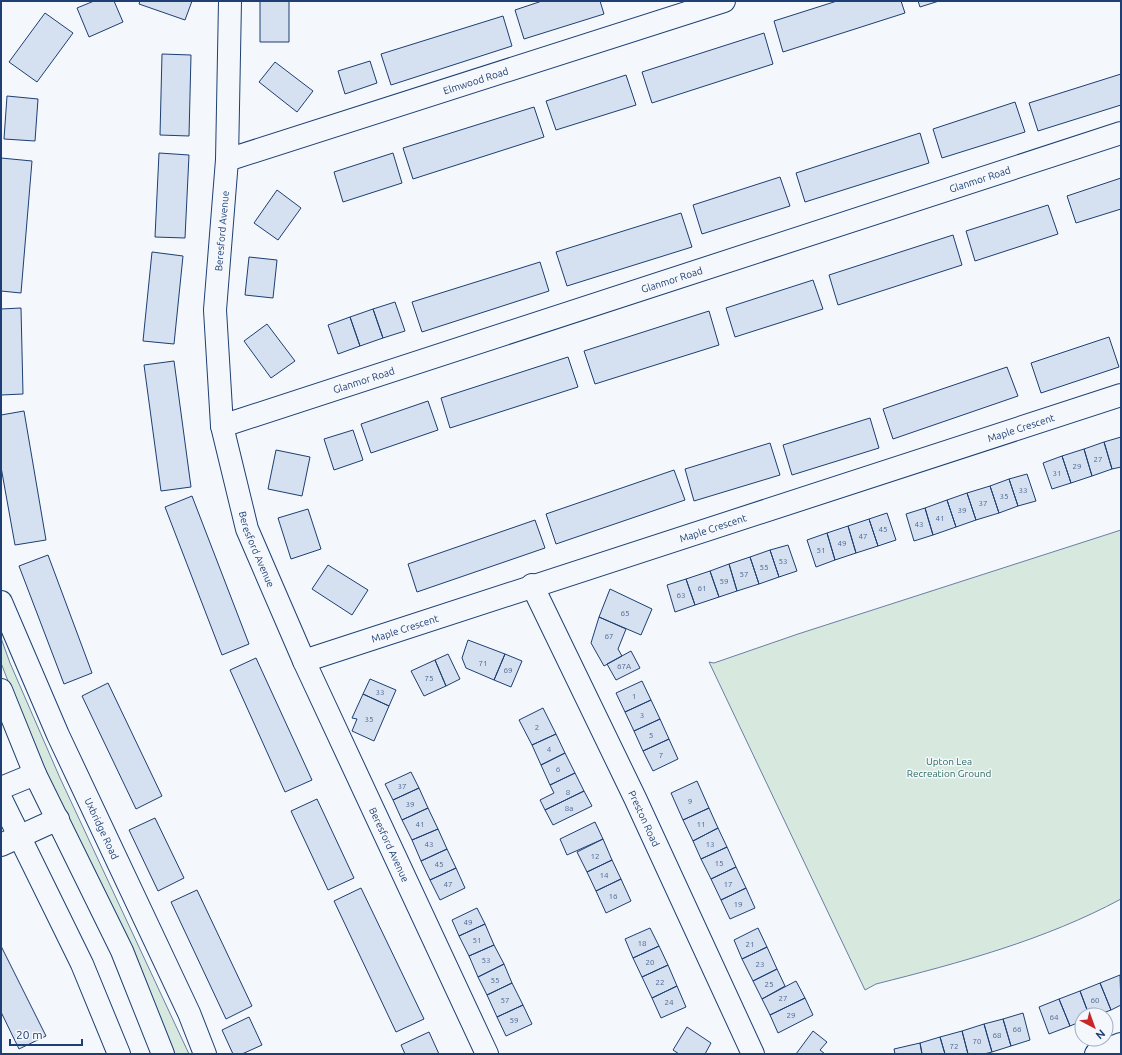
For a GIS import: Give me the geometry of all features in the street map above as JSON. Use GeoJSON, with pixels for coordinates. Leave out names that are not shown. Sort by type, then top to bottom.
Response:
{"type":"FeatureCollection","features":[{"type":"Feature","properties":{"kind":"street","name":"Beresford Avenue"},"geometry":{"type":"LineString","coordinates":[[230,1],[227,160],[215,310],[222,426],[247,529],[304,661],[487,1054]]}},
{"type":"Feature","properties":{"kind":"street","name":"Elmwood Road"},"geometry":{"type":"LineString","coordinates":[[227,160],[724,1]]}},
{"type":"Feature","properties":{"kind":"street","name":"Glanmor Road"},"geometry":{"type":"LineString","coordinates":[[222,426],[1121,133]]}},
{"type":"Feature","properties":{"kind":"street","name":"Maple Crescent"},"geometry":{"type":"LineString","coordinates":[[304,661],[532,585],[1121,395]]}},
{"type":"Feature","properties":{"kind":"street","name":"Preston Road"},"geometry":{"type":"LineString","coordinates":[[532,585],[635,798],[753,1054]]}},
{"type":"Feature","properties":{"kind":"street","name":"Uxbridge Road"},"geometry":{"type":"LineString","coordinates":[[1,602],[58,734],[186,1006],[205,1054]]}},
{"type":"Feature","properties":{"kind":"street"},"geometry":{"type":"LineString","coordinates":[[1,690],[35,774],[122,951],[163,1054]]}},
{"type":"Feature","properties":{"kind":"street"},"geometry":{"type":"LineString","coordinates":[[1,788],[35,774]]}},
{"type":"Feature","properties":{"kind":"street"},"geometry":{"type":"LineString","coordinates":[[1,799],[10,841],[82,964],[118,1054]]}},
{"type":"Feature","properties":{"kind":"street"},"geometry":{"type":"LineString","coordinates":[[10,841],[58,819]]}},
{"type":"Feature","properties":{"kind":"street"},"geometry":{"type":"LineString","coordinates":[[1096,1054],[1121,1044]]}},
{"type":"Feature","properties":{"kind":"green space","name":"Upton Lea Recreation Ground"},"geometry":{"type":"Polygon","coordinates":[[[1121,530],[1121,899],[1092,914],[1032,938],[970,959],[876,984],[865,990],[709,662],[714,663],[798,634],[1121,530]]]}},
{"type":"Feature","properties":{"kind":"green space"},"geometry":{"type":"Polygon","coordinates":[[[1,638],[10,663],[60,778],[189,1054],[169,1054],[36,753],[1,663],[1,638]]]}},
{"type":"Feature","properties":{"kind":"building"},"geometry":{"type":"Polygon","coordinates":[[[94,1],[114,1],[123,22],[89,37],[77,8],[94,1]]]}},
{"type":"Feature","properties":{"kind":"building"},"geometry":{"type":"Polygon","coordinates":[[[140,1],[192,1],[185,20],[139,4],[140,1]]]}},
{"type":"Feature","properties":{"kind":"building"},"geometry":{"type":"Polygon","coordinates":[[[260,1],[289,1],[289,42],[260,42],[260,1]]]}},
{"type":"Feature","properties":{"kind":"building"},"geometry":{"type":"Polygon","coordinates":[[[542,1],[600,1],[604,14],[524,39],[515,10],[542,1]]]}},
{"type":"Feature","properties":{"kind":"building"},"geometry":{"type":"Polygon","coordinates":[[[837,1],[901,1],[905,13],[783,52],[774,21],[837,1]]]}},
{"type":"Feature","properties":{"kind":"building"},"geometry":{"type":"Polygon","coordinates":[[[918,1],[939,1],[920,7],[918,1]]]}},
{"type":"Feature","properties":{"kind":"building"},"geometry":{"type":"Polygon","coordinates":[[[45,13],[73,33],[37,82],[9,62],[45,13]]]}},
{"type":"Feature","properties":{"kind":"building"},"geometry":{"type":"Polygon","coordinates":[[[503,16],[512,46],[391,85],[381,54],[503,16]]]}},
{"type":"Feature","properties":{"kind":"building"},"geometry":{"type":"Polygon","coordinates":[[[764,33],[773,64],[652,103],[642,72],[764,33]]]}},
{"type":"Feature","properties":{"kind":"building"},"geometry":{"type":"Polygon","coordinates":[[[162,54],[191,55],[189,136],[160,135],[162,54]]]}},
{"type":"Feature","properties":{"kind":"building"},"geometry":{"type":"Polygon","coordinates":[[[370,61],[377,83],[345,94],[338,71],[370,61]]]}},
{"type":"Feature","properties":{"kind":"building"},"geometry":{"type":"Polygon","coordinates":[[[275,62],[313,91],[297,112],[259,82],[275,62]]]}},
{"type":"Feature","properties":{"kind":"building"},"geometry":{"type":"Polygon","coordinates":[[[1121,74],[1121,105],[1038,131],[1029,103],[1121,74]]]}},
{"type":"Feature","properties":{"kind":"building"},"geometry":{"type":"Polygon","coordinates":[[[626,75],[636,105],[556,130],[546,101],[626,75]]]}},
{"type":"Feature","properties":{"kind":"building"},"geometry":{"type":"Polygon","coordinates":[[[7,96],[38,99],[35,141],[4,139],[7,96]]]}},
{"type":"Feature","properties":{"kind":"building"},"geometry":{"type":"Polygon","coordinates":[[[1015,102],[1025,132],[942,158],[933,129],[1015,102]]]}},
{"type":"Feature","properties":{"kind":"building"},"geometry":{"type":"Polygon","coordinates":[[[534,107],[544,137],[413,179],[403,148],[534,107]]]}},
{"type":"Feature","properties":{"kind":"building"},"geometry":{"type":"Polygon","coordinates":[[[920,133],[929,163],[805,202],[796,173],[920,133]]]}},
{"type":"Feature","properties":{"kind":"building"},"geometry":{"type":"Polygon","coordinates":[[[159,153],[189,155],[185,238],[155,237],[159,153]]]}},
{"type":"Feature","properties":{"kind":"building"},"geometry":{"type":"Polygon","coordinates":[[[393,153],[402,183],[343,202],[334,172],[393,153]]]}},
{"type":"Feature","properties":{"kind":"building"},"geometry":{"type":"Polygon","coordinates":[[[1,158],[32,161],[21,293],[1,291],[1,158]]]}},
{"type":"Feature","properties":{"kind":"building"},"geometry":{"type":"Polygon","coordinates":[[[780,177],[790,206],[702,234],[693,205],[780,177]]]}},
{"type":"Feature","properties":{"kind":"building"},"geometry":{"type":"Polygon","coordinates":[[[1121,178],[1121,209],[1076,223],[1067,196],[1121,178]]]}},
{"type":"Feature","properties":{"kind":"building"},"geometry":{"type":"Polygon","coordinates":[[[277,190],[301,208],[278,240],[254,223],[277,190]]]}},
{"type":"Feature","properties":{"kind":"building"},"geometry":{"type":"Polygon","coordinates":[[[1048,205],[1058,234],[975,261],[966,231],[1048,205]]]}},
{"type":"Feature","properties":{"kind":"building"},"geometry":{"type":"Polygon","coordinates":[[[681,213],[692,247],[567,286],[556,252],[681,213]]]}},
{"type":"Feature","properties":{"kind":"building"},"geometry":{"type":"Polygon","coordinates":[[[953,235],[962,265],[838,305],[829,275],[953,235]]]}},
{"type":"Feature","properties":{"kind":"building"},"geometry":{"type":"Polygon","coordinates":[[[152,252],[183,256],[174,344],[143,341],[152,252]]]}},
{"type":"Feature","properties":{"kind":"building"},"geometry":{"type":"Polygon","coordinates":[[[249,257],[277,260],[273,298],[245,295],[249,257]]]}},
{"type":"Feature","properties":{"kind":"building"},"geometry":{"type":"Polygon","coordinates":[[[540,262],[549,291],[422,332],[412,302],[540,262]]]}},
{"type":"Feature","properties":{"kind":"building"},"geometry":{"type":"Polygon","coordinates":[[[813,280],[823,309],[735,337],[726,308],[813,280]]]}},
{"type":"Feature","properties":{"kind":"building"},"geometry":{"type":"Polygon","coordinates":[[[395,302],[405,331],[383,338],[373,309],[395,302]]]}},
{"type":"Feature","properties":{"kind":"building"},"geometry":{"type":"Polygon","coordinates":[[[21,308],[23,394],[1,395],[1,309],[21,308]]]}},
{"type":"Feature","properties":{"kind":"building"},"geometry":{"type":"Polygon","coordinates":[[[373,309],[383,338],[360,346],[350,317],[373,309]]]}},
{"type":"Feature","properties":{"kind":"building"},"geometry":{"type":"Polygon","coordinates":[[[709,311],[719,345],[595,384],[584,351],[709,311]]]}},
{"type":"Feature","properties":{"kind":"building"},"geometry":{"type":"Polygon","coordinates":[[[350,317],[360,346],[338,354],[328,325],[350,317]]]}},
{"type":"Feature","properties":{"kind":"building"},"geometry":{"type":"Polygon","coordinates":[[[267,324],[295,361],[271,378],[244,341],[267,324]]]}},
{"type":"Feature","properties":{"kind":"building"},"geometry":{"type":"Polygon","coordinates":[[[1109,337],[1119,367],[1041,393],[1031,363],[1109,337]]]}},
{"type":"Feature","properties":{"kind":"building"},"geometry":{"type":"Polygon","coordinates":[[[568,357],[578,387],[450,428],[441,398],[568,357]]]}},
{"type":"Feature","properties":{"kind":"building"},"geometry":{"type":"Polygon","coordinates":[[[174,361],[191,487],[161,491],[144,365],[174,361]]]}},
{"type":"Feature","properties":{"kind":"building"},"geometry":{"type":"Polygon","coordinates":[[[1007,367],[1018,396],[893,439],[883,409],[1007,367]]]}},
{"type":"Feature","properties":{"kind":"building"},"geometry":{"type":"Polygon","coordinates":[[[428,401],[438,430],[371,453],[361,424],[428,401]]]}},
{"type":"Feature","properties":{"kind":"building"},"geometry":{"type":"Polygon","coordinates":[[[24,411],[46,540],[15,545],[1,467],[1,415],[24,411]]]}},
{"type":"Feature","properties":{"kind":"building"},"geometry":{"type":"Polygon","coordinates":[[[870,418],[879,448],[792,475],[783,445],[870,418]]]}},
{"type":"Feature","properties":{"kind":"building"},"geometry":{"type":"Polygon","coordinates":[[[353,430],[363,460],[334,470],[324,439],[353,430]]]}},
{"type":"Feature","properties":{"kind":"building"},"geometry":{"type":"Polygon","coordinates":[[[1121,437],[1121,467],[1112,469],[1104,442],[1121,437]]]}},
{"type":"Feature","properties":{"kind":"building"},"geometry":{"type":"Polygon","coordinates":[[[1104,442],[1112,469],[1092,476],[1084,449],[1104,442]]]}},
{"type":"Feature","properties":{"kind":"building"},"geometry":{"type":"Polygon","coordinates":[[[770,443],[780,475],[694,501],[685,469],[770,443]]]}},
{"type":"Feature","properties":{"kind":"building"},"geometry":{"type":"Polygon","coordinates":[[[1084,449],[1092,476],[1071,483],[1062,456],[1084,449]]]}},
{"type":"Feature","properties":{"kind":"building"},"geometry":{"type":"Polygon","coordinates":[[[276,450],[310,457],[302,496],[268,489],[276,450]]]}},
{"type":"Feature","properties":{"kind":"building"},"geometry":{"type":"Polygon","coordinates":[[[1062,456],[1071,483],[1052,489],[1043,463],[1062,456]]]}},
{"type":"Feature","properties":{"kind":"building"},"geometry":{"type":"Polygon","coordinates":[[[674,470],[685,500],[556,544],[546,514],[674,470]]]}},
{"type":"Feature","properties":{"kind":"building"},"geometry":{"type":"Polygon","coordinates":[[[1027,474],[1036,501],[1018,506],[1009,479],[1027,474]]]}},
{"type":"Feature","properties":{"kind":"building"},"geometry":{"type":"Polygon","coordinates":[[[1009,479],[1018,506],[999,513],[990,486],[1009,479]]]}},
{"type":"Feature","properties":{"kind":"building"},"geometry":{"type":"Polygon","coordinates":[[[990,486],[999,513],[976,520],[967,493],[990,486]]]}},
{"type":"Feature","properties":{"kind":"building"},"geometry":{"type":"Polygon","coordinates":[[[967,493],[976,520],[956,527],[947,500],[967,493]]]}},
{"type":"Feature","properties":{"kind":"building"},"geometry":{"type":"Polygon","coordinates":[[[192,496],[249,644],[222,655],[165,507],[192,496]]]}},
{"type":"Feature","properties":{"kind":"building"},"geometry":{"type":"Polygon","coordinates":[[[947,500],[956,527],[933,535],[925,508],[947,500]]]}},
{"type":"Feature","properties":{"kind":"building"},"geometry":{"type":"Polygon","coordinates":[[[925,508],[933,535],[914,541],[906,514],[925,508]]]}},
{"type":"Feature","properties":{"kind":"building"},"geometry":{"type":"Polygon","coordinates":[[[308,509],[321,549],[291,559],[278,518],[308,509]]]}},
{"type":"Feature","properties":{"kind":"building"},"geometry":{"type":"Polygon","coordinates":[[[887,513],[896,540],[878,546],[869,519],[887,513]]]}},
{"type":"Feature","properties":{"kind":"building"},"geometry":{"type":"Polygon","coordinates":[[[869,519],[878,546],[856,553],[848,526],[869,519]]]}},
{"type":"Feature","properties":{"kind":"building"},"geometry":{"type":"Polygon","coordinates":[[[535,520],[545,548],[417,592],[408,564],[535,520]]]}},
{"type":"Feature","properties":{"kind":"building"},"geometry":{"type":"Polygon","coordinates":[[[848,526],[856,553],[835,560],[827,533],[848,526]]]}},
{"type":"Feature","properties":{"kind":"building"},"geometry":{"type":"Polygon","coordinates":[[[827,533],[835,560],[816,567],[807,540],[827,533]]]}},
{"type":"Feature","properties":{"kind":"building"},"geometry":{"type":"Polygon","coordinates":[[[788,545],[797,571],[779,577],[770,550],[788,545]]]}},
{"type":"Feature","properties":{"kind":"building"},"geometry":{"type":"Polygon","coordinates":[[[770,550],[779,577],[759,584],[750,557],[770,550]]]}},
{"type":"Feature","properties":{"kind":"building"},"geometry":{"type":"Polygon","coordinates":[[[48,555],[92,673],[64,684],[19,566],[48,555]]]}},
{"type":"Feature","properties":{"kind":"building"},"geometry":{"type":"Polygon","coordinates":[[[750,557],[759,584],[737,591],[729,564],[750,557]]]}},
{"type":"Feature","properties":{"kind":"building"},"geometry":{"type":"Polygon","coordinates":[[[729,564],[737,591],[719,597],[710,571],[729,564]]]}},
{"type":"Feature","properties":{"kind":"building"},"geometry":{"type":"Polygon","coordinates":[[[328,565],[368,590],[352,615],[312,589],[328,565]]]}},
{"type":"Feature","properties":{"kind":"building"},"geometry":{"type":"Polygon","coordinates":[[[710,571],[719,597],[695,605],[686,579],[710,571]]]}},
{"type":"Feature","properties":{"kind":"building"},"geometry":{"type":"Polygon","coordinates":[[[686,579],[695,605],[675,612],[667,585],[686,579]]]}},
{"type":"Feature","properties":{"kind":"building"},"geometry":{"type":"Polygon","coordinates":[[[610,589],[652,609],[641,635],[599,617],[610,589]]]}},
{"type":"Feature","properties":{"kind":"building"},"geometry":{"type":"Polygon","coordinates":[[[599,617],[626,629],[618,649],[622,656],[604,666],[591,643],[599,617]]]}},
{"type":"Feature","properties":{"kind":"building"},"geometry":{"type":"Polygon","coordinates":[[[468,640],[505,654],[494,680],[466,668],[462,658],[468,640]]]}},
{"type":"Feature","properties":{"kind":"building"},"geometry":{"type":"Polygon","coordinates":[[[631,651],[640,668],[616,680],[607,664],[631,651]]]}},
{"type":"Feature","properties":{"kind":"building"},"geometry":{"type":"Polygon","coordinates":[[[448,654],[460,679],[446,686],[435,660],[448,654]]]}},
{"type":"Feature","properties":{"kind":"building"},"geometry":{"type":"Polygon","coordinates":[[[505,654],[522,661],[511,687],[494,680],[505,654]]]}},
{"type":"Feature","properties":{"kind":"building"},"geometry":{"type":"Polygon","coordinates":[[[256,658],[312,780],[285,792],[230,670],[256,658]]]}},
{"type":"Feature","properties":{"kind":"building"},"geometry":{"type":"Polygon","coordinates":[[[435,660],[446,686],[424,696],[411,671],[435,660]]]}},
{"type":"Feature","properties":{"kind":"building"},"geometry":{"type":"Polygon","coordinates":[[[370,679],[396,690],[389,706],[363,694],[370,679]]]}},
{"type":"Feature","properties":{"kind":"building"},"geometry":{"type":"Polygon","coordinates":[[[642,681],[651,700],[625,712],[616,693],[642,681]]]}},
{"type":"Feature","properties":{"kind":"building"},"geometry":{"type":"Polygon","coordinates":[[[108,683],[162,796],[136,809],[82,696],[108,683]]]}},
{"type":"Feature","properties":{"kind":"building"},"geometry":{"type":"Polygon","coordinates":[[[363,694],[389,706],[374,741],[352,731],[357,719],[352,718],[363,694]]]}},
{"type":"Feature","properties":{"kind":"building"},"geometry":{"type":"Polygon","coordinates":[[[651,700],[660,719],[634,731],[625,712],[651,700]]]}},
{"type":"Feature","properties":{"kind":"building"},"geometry":{"type":"Polygon","coordinates":[[[543,708],[556,734],[532,745],[519,720],[543,708]]]}},
{"type":"Feature","properties":{"kind":"building"},"geometry":{"type":"Polygon","coordinates":[[[660,719],[669,739],[643,751],[634,731],[660,719]]]}},
{"type":"Feature","properties":{"kind":"building"},"geometry":{"type":"Polygon","coordinates":[[[556,734],[565,753],[541,765],[532,745],[556,734]]]}},
{"type":"Feature","properties":{"kind":"building"},"geometry":{"type":"Polygon","coordinates":[[[669,739],[678,759],[653,771],[643,751],[669,739]]]}},
{"type":"Feature","properties":{"kind":"building"},"geometry":{"type":"Polygon","coordinates":[[[565,753],[575,773],[550,785],[541,765],[565,753]]]}},
{"type":"Feature","properties":{"kind":"building"},"geometry":{"type":"Polygon","coordinates":[[[411,772],[419,788],[393,800],[385,784],[411,772]]]}},
{"type":"Feature","properties":{"kind":"building"},"geometry":{"type":"Polygon","coordinates":[[[575,773],[584,791],[545,810],[540,800],[554,793],[550,785],[575,773]]]}},
{"type":"Feature","properties":{"kind":"building"},"geometry":{"type":"Polygon","coordinates":[[[697,781],[709,808],[683,820],[671,793],[697,781]]]}},
{"type":"Feature","properties":{"kind":"building"},"geometry":{"type":"Polygon","coordinates":[[[419,788],[428,808],[402,820],[393,800],[419,788]]]}},
{"type":"Feature","properties":{"kind":"building"},"geometry":{"type":"Polygon","coordinates":[[[584,791],[592,806],[553,825],[545,810],[584,791]]]}},
{"type":"Feature","properties":{"kind":"building"},"geometry":{"type":"Polygon","coordinates":[[[317,799],[354,878],[328,890],[291,811],[317,799]]]}},
{"type":"Feature","properties":{"kind":"building"},"geometry":{"type":"Polygon","coordinates":[[[428,808],[438,829],[412,840],[402,820],[428,808]]]}},
{"type":"Feature","properties":{"kind":"building"},"geometry":{"type":"Polygon","coordinates":[[[709,808],[718,828],[693,841],[683,820],[709,808]]]}},
{"type":"Feature","properties":{"kind":"building"},"geometry":{"type":"Polygon","coordinates":[[[155,818],[184,878],[158,891],[129,830],[155,818]]]}},
{"type":"Feature","properties":{"kind":"building"},"geometry":{"type":"Polygon","coordinates":[[[595,822],[603,839],[567,855],[560,839],[595,822]]]}},
{"type":"Feature","properties":{"kind":"building"},"geometry":{"type":"Polygon","coordinates":[[[718,828],[727,847],[701,859],[693,841],[718,828]]]}},
{"type":"Feature","properties":{"kind":"building"},"geometry":{"type":"Polygon","coordinates":[[[438,829],[447,849],[421,861],[412,840],[438,829]]]}},
{"type":"Feature","properties":{"kind":"building"},"geometry":{"type":"Polygon","coordinates":[[[603,839],[612,860],[587,872],[577,852],[603,839]]]}},
{"type":"Feature","properties":{"kind":"building"},"geometry":{"type":"Polygon","coordinates":[[[727,847],[736,867],[711,879],[701,859],[727,847]]]}},
{"type":"Feature","properties":{"kind":"building"},"geometry":{"type":"Polygon","coordinates":[[[447,849],[456,868],[430,880],[421,861],[447,849]]]}},
{"type":"Feature","properties":{"kind":"building"},"geometry":{"type":"Polygon","coordinates":[[[612,860],[621,879],[596,891],[587,872],[612,860]]]}},
{"type":"Feature","properties":{"kind":"building"},"geometry":{"type":"Polygon","coordinates":[[[736,867],[746,888],[721,900],[711,879],[736,867]]]}},
{"type":"Feature","properties":{"kind":"building"},"geometry":{"type":"Polygon","coordinates":[[[456,868],[465,888],[440,900],[430,880],[456,868]]]}},
{"type":"Feature","properties":{"kind":"building"},"geometry":{"type":"Polygon","coordinates":[[[621,879],[631,901],[606,913],[596,891],[621,879]]]}},
{"type":"Feature","properties":{"kind":"building"},"geometry":{"type":"Polygon","coordinates":[[[361,888],[424,1019],[396,1032],[334,901],[361,888]]]}},
{"type":"Feature","properties":{"kind":"building"},"geometry":{"type":"Polygon","coordinates":[[[746,888],[755,908],[730,919],[721,900],[746,888]]]}},
{"type":"Feature","properties":{"kind":"building"},"geometry":{"type":"Polygon","coordinates":[[[197,890],[252,1006],[226,1019],[171,902],[197,890]]]}},
{"type":"Feature","properties":{"kind":"building"},"geometry":{"type":"Polygon","coordinates":[[[477,908],[485,924],[459,936],[452,920],[477,908]]]}},
{"type":"Feature","properties":{"kind":"building"},"geometry":{"type":"Polygon","coordinates":[[[485,924],[494,945],[469,956],[459,936],[485,924]]]}},
{"type":"Feature","properties":{"kind":"building"},"geometry":{"type":"Polygon","coordinates":[[[650,928],[659,946],[633,958],[625,939],[650,928]]]}},
{"type":"Feature","properties":{"kind":"building"},"geometry":{"type":"Polygon","coordinates":[[[758,928],[767,947],[742,959],[734,940],[758,928]]]}},
{"type":"Feature","properties":{"kind":"building"},"geometry":{"type":"Polygon","coordinates":[[[494,945],[504,964],[478,977],[469,956],[494,945]]]}},
{"type":"Feature","properties":{"kind":"building"},"geometry":{"type":"Polygon","coordinates":[[[1,946],[46,1036],[19,1049],[1,1012],[1,946]]]}},
{"type":"Feature","properties":{"kind":"building"},"geometry":{"type":"Polygon","coordinates":[[[659,946],[668,965],[642,977],[633,958],[659,946]]]}},
{"type":"Feature","properties":{"kind":"building"},"geometry":{"type":"Polygon","coordinates":[[[767,947],[777,969],[753,981],[742,959],[767,947]]]}},
{"type":"Feature","properties":{"kind":"building"},"geometry":{"type":"Polygon","coordinates":[[[504,964],[512,983],[487,995],[478,977],[504,964]]]}},
{"type":"Feature","properties":{"kind":"building"},"geometry":{"type":"Polygon","coordinates":[[[668,965],[677,986],[652,998],[642,977],[668,965]]]}},
{"type":"Feature","properties":{"kind":"building"},"geometry":{"type":"Polygon","coordinates":[[[777,969],[785,986],[762,999],[753,981],[777,969]]]}},
{"type":"Feature","properties":{"kind":"building"},"geometry":{"type":"Polygon","coordinates":[[[1120,975],[1121,1005],[1114,1008],[1114,1007],[1110,1007],[1100,983],[1120,975]]]}},
{"type":"Feature","properties":{"kind":"building"},"geometry":{"type":"Polygon","coordinates":[[[796,981],[805,998],[770,1015],[762,999],[796,981]]]}},
{"type":"Feature","properties":{"kind":"building"},"geometry":{"type":"Polygon","coordinates":[[[512,983],[523,1005],[497,1017],[487,995],[512,983]]]}},
{"type":"Feature","properties":{"kind":"building"},"geometry":{"type":"Polygon","coordinates":[[[1100,983],[1110,1007],[1086,1007],[1080,991],[1100,983]]]}},
{"type":"Feature","properties":{"kind":"building"},"geometry":{"type":"Polygon","coordinates":[[[677,986],[686,1007],[661,1018],[652,998],[677,986]]]}},
{"type":"Feature","properties":{"kind":"building"},"geometry":{"type":"Polygon","coordinates":[[[1080,991],[1086,1007],[1074,1007],[1074,1024],[1070,1026],[1059,999],[1080,991]]]}},
{"type":"Feature","properties":{"kind":"building"},"geometry":{"type":"Polygon","coordinates":[[[805,998],[813,1015],[778,1033],[770,1015],[805,998]]]}},
{"type":"Feature","properties":{"kind":"building"},"geometry":{"type":"Polygon","coordinates":[[[1059,999],[1070,1026],[1049,1034],[1039,1007],[1059,999]]]}},
{"type":"Feature","properties":{"kind":"building"},"geometry":{"type":"Polygon","coordinates":[[[523,1005],[532,1024],[506,1036],[497,1017],[523,1005]]]}},
{"type":"Feature","properties":{"kind":"building"},"geometry":{"type":"Polygon","coordinates":[[[1023,1013],[1030,1040],[1011,1046],[1003,1019],[1023,1013]]]}},
{"type":"Feature","properties":{"kind":"building"},"geometry":{"type":"Polygon","coordinates":[[[249,1017],[262,1045],[242,1054],[233,1054],[222,1030],[249,1017]]]}},
{"type":"Feature","properties":{"kind":"building"},"geometry":{"type":"Polygon","coordinates":[[[1003,1019],[1011,1046],[992,1052],[984,1024],[1003,1019]]]}},
{"type":"Feature","properties":{"kind":"building"},"geometry":{"type":"Polygon","coordinates":[[[984,1024],[992,1052],[984,1054],[968,1054],[962,1031],[984,1024]]]}},
{"type":"Feature","properties":{"kind":"building"},"geometry":{"type":"Polygon","coordinates":[[[687,1027],[711,1043],[705,1054],[679,1054],[673,1050],[687,1027]]]}},
{"type":"Feature","properties":{"kind":"building"},"geometry":{"type":"Polygon","coordinates":[[[813,1031],[827,1042],[820,1050],[825,1054],[796,1054],[813,1031]]]}},
{"type":"Feature","properties":{"kind":"building"},"geometry":{"type":"Polygon","coordinates":[[[962,1031],[968,1054],[945,1054],[940,1037],[962,1031]]]}},
{"type":"Feature","properties":{"kind":"building"},"geometry":{"type":"Polygon","coordinates":[[[429,1032],[439,1054],[405,1054],[401,1045],[429,1032]]]}},
{"type":"Feature","properties":{"kind":"building"},"geometry":{"type":"Polygon","coordinates":[[[940,1037],[945,1054],[922,1054],[920,1043],[940,1037]]]}},
{"type":"Feature","properties":{"kind":"building"},"geometry":{"type":"Polygon","coordinates":[[[920,1043],[922,1054],[895,1054],[894,1049],[920,1043]]]}}]}
